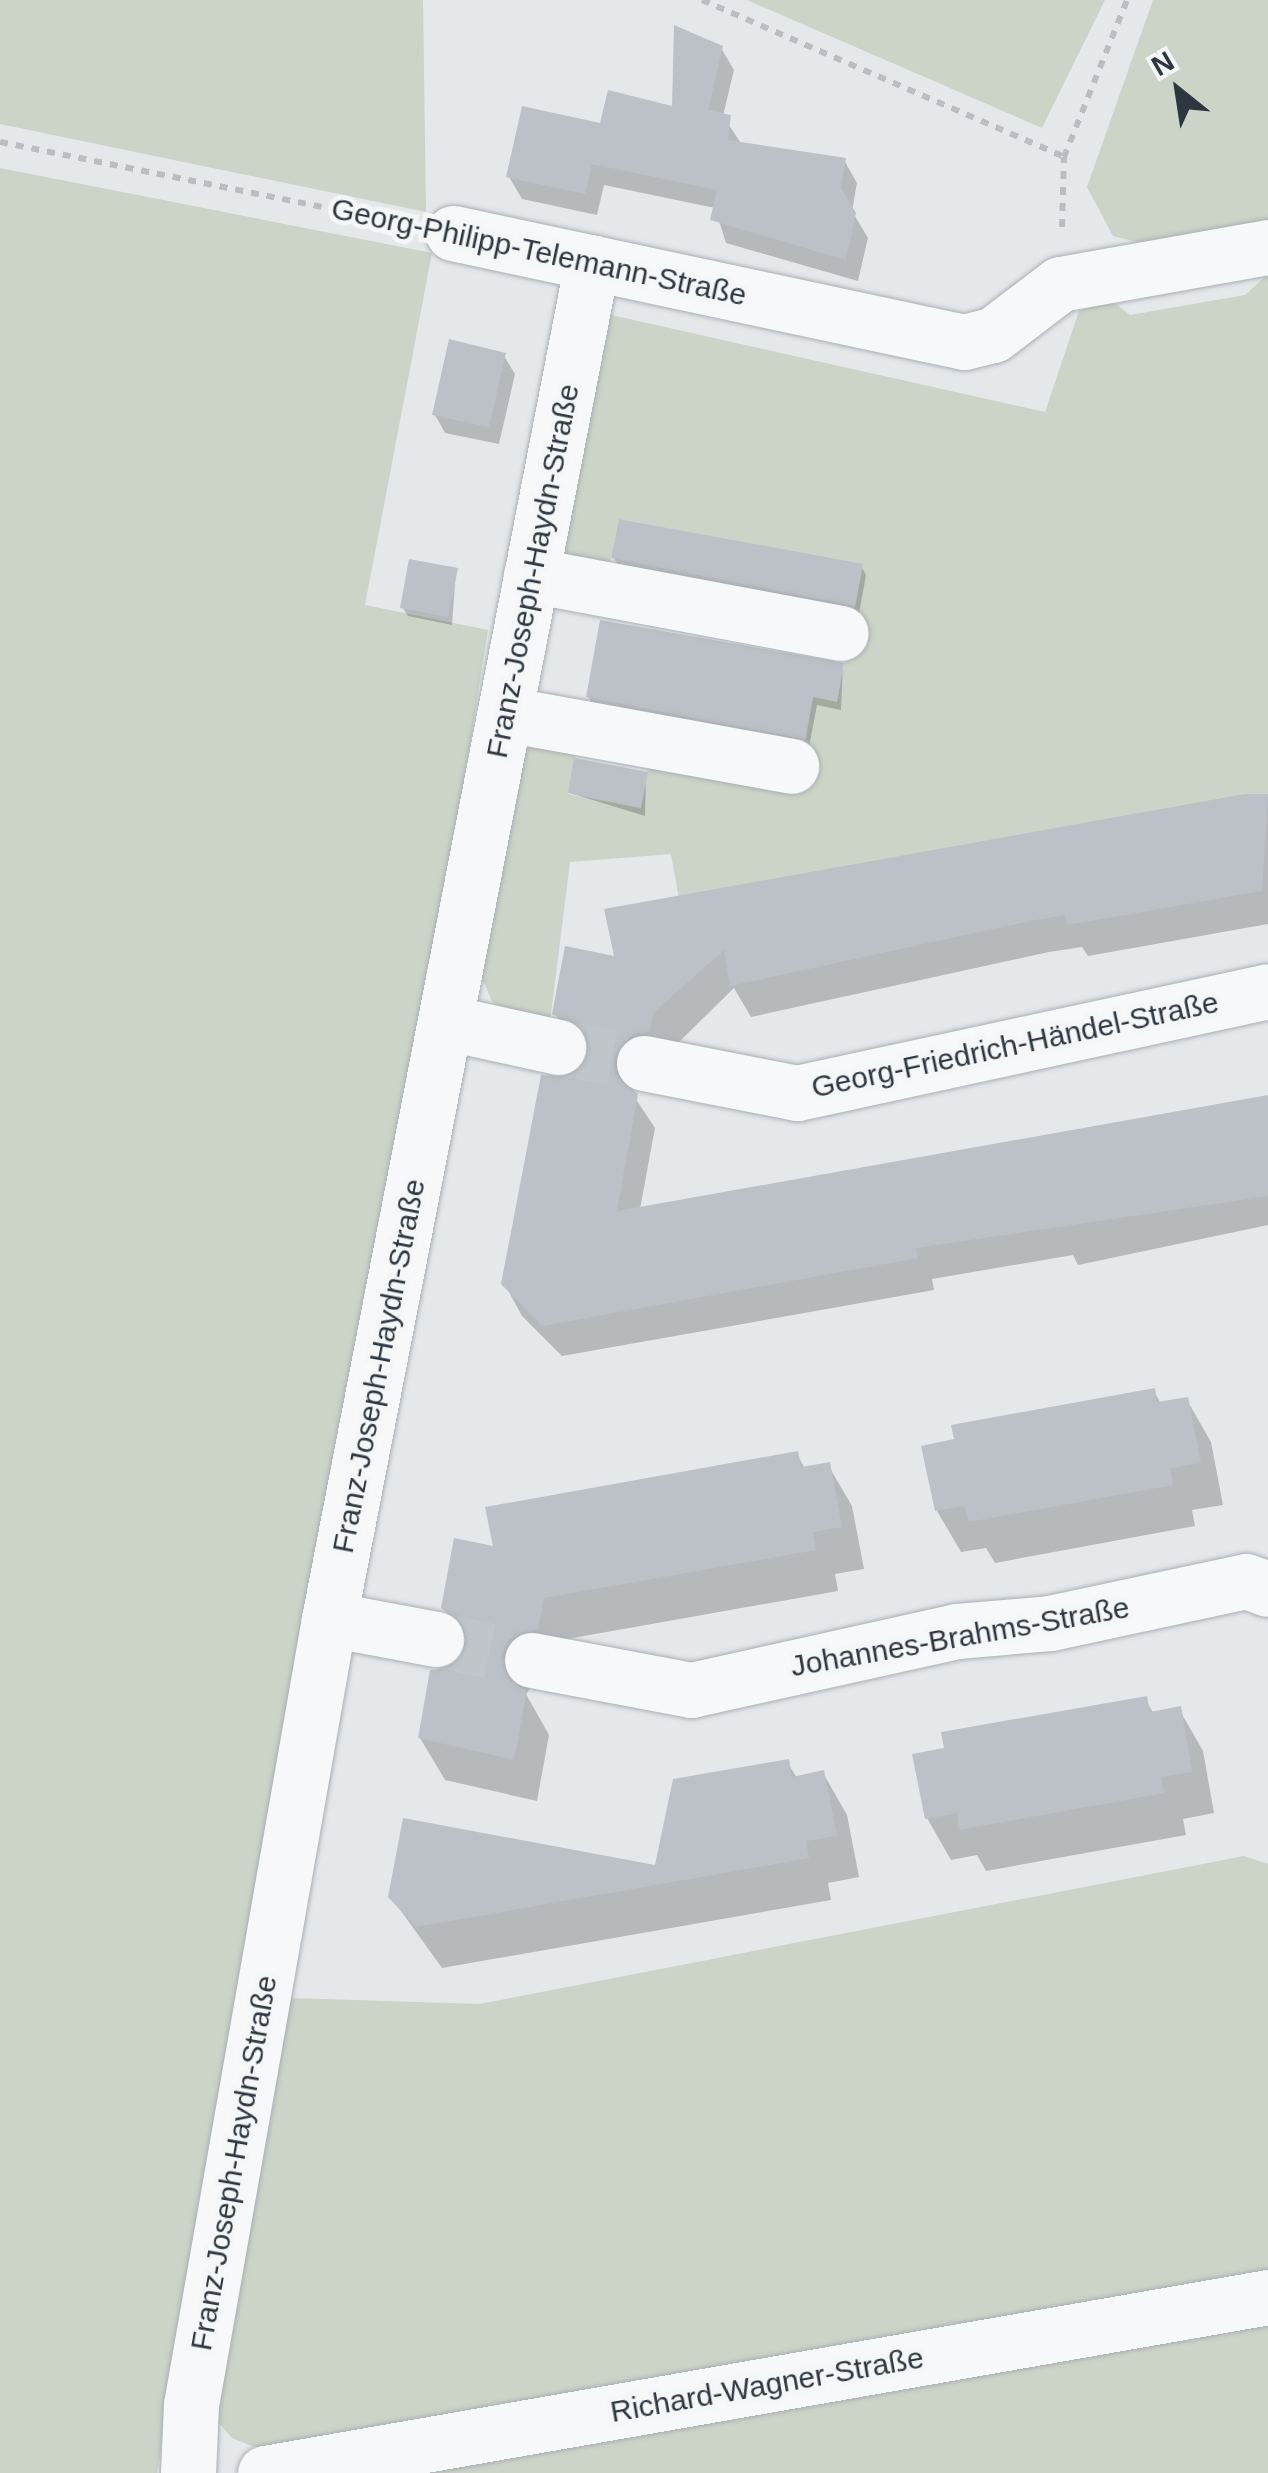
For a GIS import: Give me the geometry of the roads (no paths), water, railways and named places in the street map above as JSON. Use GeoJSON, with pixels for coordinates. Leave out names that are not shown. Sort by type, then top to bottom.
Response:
{"type":"FeatureCollection","features":[{"type":"Feature","properties":{"kind":"street","name":"Georg-Philipp-Telemann-Straße"},"geometry":{"type":"LineString","coordinates":[[452,233],[964,342],[993,336],[1060,284],[1268,247]]}},
{"type":"Feature","properties":{"kind":"street","name":"Franz-Joseph-Haydn-Straße"},"geometry":{"type":"LineString","coordinates":[[188,2473],[191,2405],[328,1619],[449,1023],[592,262]]}},
{"type":"Feature","properties":{"kind":"street"},"geometry":{"type":"LineString","coordinates":[[531,576],[841,633]]}},
{"type":"Feature","properties":{"kind":"street"},"geometry":{"type":"LineString","coordinates":[[506,714],[791,766]]}},
{"type":"Feature","properties":{"kind":"street","name":"Georg-Friedrich-Händel-Straße"},"geometry":{"type":"LineString","coordinates":[[644,1063],[797,1092],[1268,991]]}},
{"type":"Feature","properties":{"kind":"street"},"geometry":{"type":"LineString","coordinates":[[449,1023],[558,1047]]}},
{"type":"Feature","properties":{"kind":"street","name":"Johannes-Brahms-Straße"},"geometry":{"type":"LineString","coordinates":[[532,1660],[691,1690],[956,1631],[1050,1622],[1246,1581],[1268,1589]]}},
{"type":"Feature","properties":{"kind":"street"},"geometry":{"type":"LineString","coordinates":[[328,1619],[436,1638]]}},
{"type":"Feature","properties":{"kind":"street","name":"Richard-Wagner-Straße"},"geometry":{"type":"LineString","coordinates":[[266,2473],[1268,2297]]}},
{"type":"Feature","properties":{"kind":"tunnel"},"geometry":{"type":"LineString","coordinates":[[558,1047],[644,1063]]}},
{"type":"Feature","properties":{"kind":"tunnel"},"geometry":{"type":"LineString","coordinates":[[436,1639],[532,1660]]}}]}
